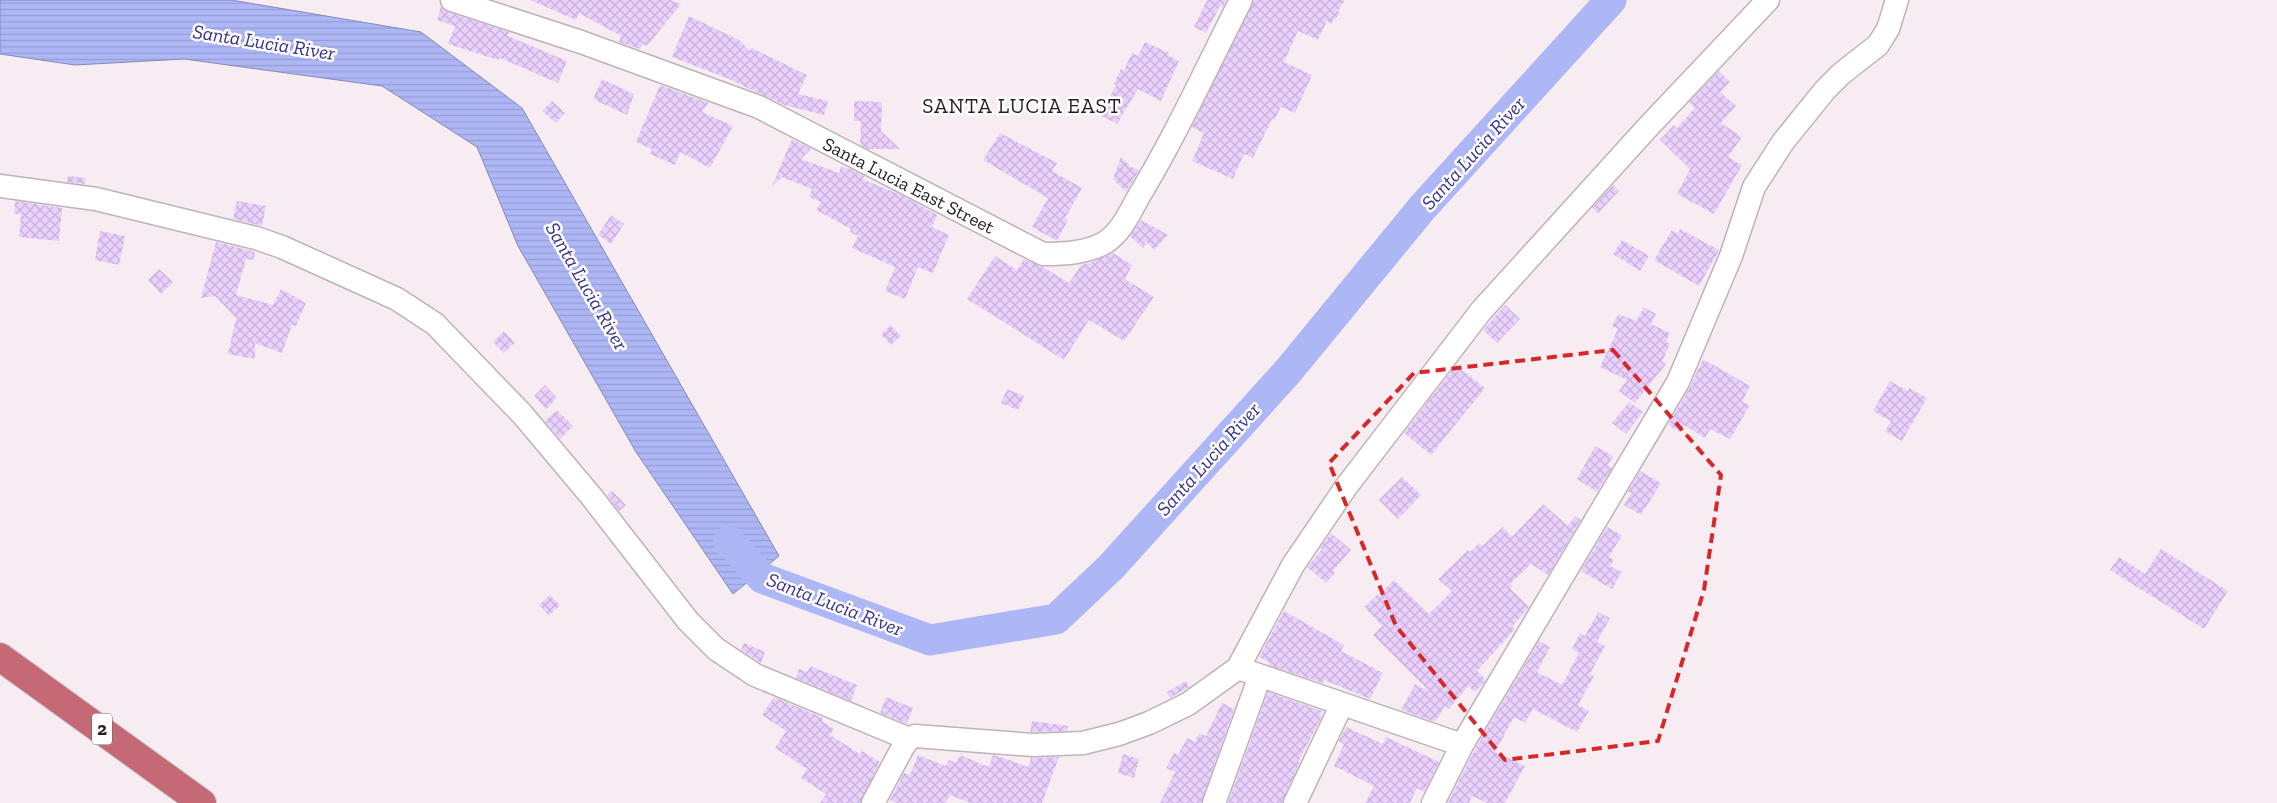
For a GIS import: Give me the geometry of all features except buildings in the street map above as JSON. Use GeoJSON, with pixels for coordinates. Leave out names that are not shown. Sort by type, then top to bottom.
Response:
{"type":"FeatureCollection","features":[{"type":"Feature","properties":{"kind":"highway","name":"2"},"geometry":{"type":"LineString","coordinates":[[0,657],[202,803]]}},
{"type":"Feature","properties":{"kind":"street","name":"Santa Lucia East Street"},"geometry":{"type":"LineString","coordinates":[[452,0],[581,42],[759,107],[1043,254],[1087,250],[1106,242],[1119,230],[1154,172],[1241,0]]}},
{"type":"Feature","properties":{"kind":"street"},"geometry":{"type":"LineString","coordinates":[[873,803],[909,739],[915,736],[1033,745],[1083,743],[1119,734],[1149,723],[1188,704],[1238,668],[1293,565],[1346,487],[1481,311],[1648,127],[1768,0]]}},
{"type":"Feature","properties":{"kind":"street"},"geometry":{"type":"LineString","coordinates":[[1433,803],[1462,745],[1678,382],[1732,256],[1754,187],[1783,142],[1825,90],[1841,74],[1878,45],[1888,29],[1897,0]]}},
{"type":"Feature","properties":{"kind":"street"},"geometry":{"type":"LineString","coordinates":[[0,186],[96,199],[256,238],[299,255],[414,308],[445,333],[522,414],[591,496],[688,621],[710,644],[755,675],[909,739]]}},
{"type":"Feature","properties":{"kind":"street"},"geometry":{"type":"LineString","coordinates":[[1238,668],[1462,745]]}},
{"type":"Feature","properties":{"kind":"street"},"geometry":{"type":"LineString","coordinates":[[1214,803],[1260,676]]}},
{"type":"Feature","properties":{"kind":"street"},"geometry":{"type":"LineString","coordinates":[[1296,803],[1342,704]]}},
{"type":"Feature","properties":{"kind":"highlighted area"},"geometry":{"type":"Polygon","coordinates":[[[1613,350],[1721,475],[1704,590],[1658,741],[1505,760],[1396,626],[1329,463],[1414,373],[1613,350]]]}},
{"type":"Feature","properties":{"kind":"water"},"geometry":{"type":"Polygon","coordinates":[[[0,0],[231,0],[421,32],[522,108],[779,556],[733,594],[636,452],[518,246],[477,147],[382,86],[184,59],[75,65],[0,54],[0,0]]]}},
{"type":"Feature","properties":{"kind":"waterway","name":"Santa Lucia River"},"geometry":{"type":"LineString","coordinates":[[729,541],[762,578],[930,640],[1056,619],[1111,567],[1289,370],[1422,208],[1611,0]]}},
{"type":"Feature","properties":{"kind":"district","name":"SANTA LUCIA EAST"},"geometry":{"type":"Point","coordinates":[1022,106]}}]}
